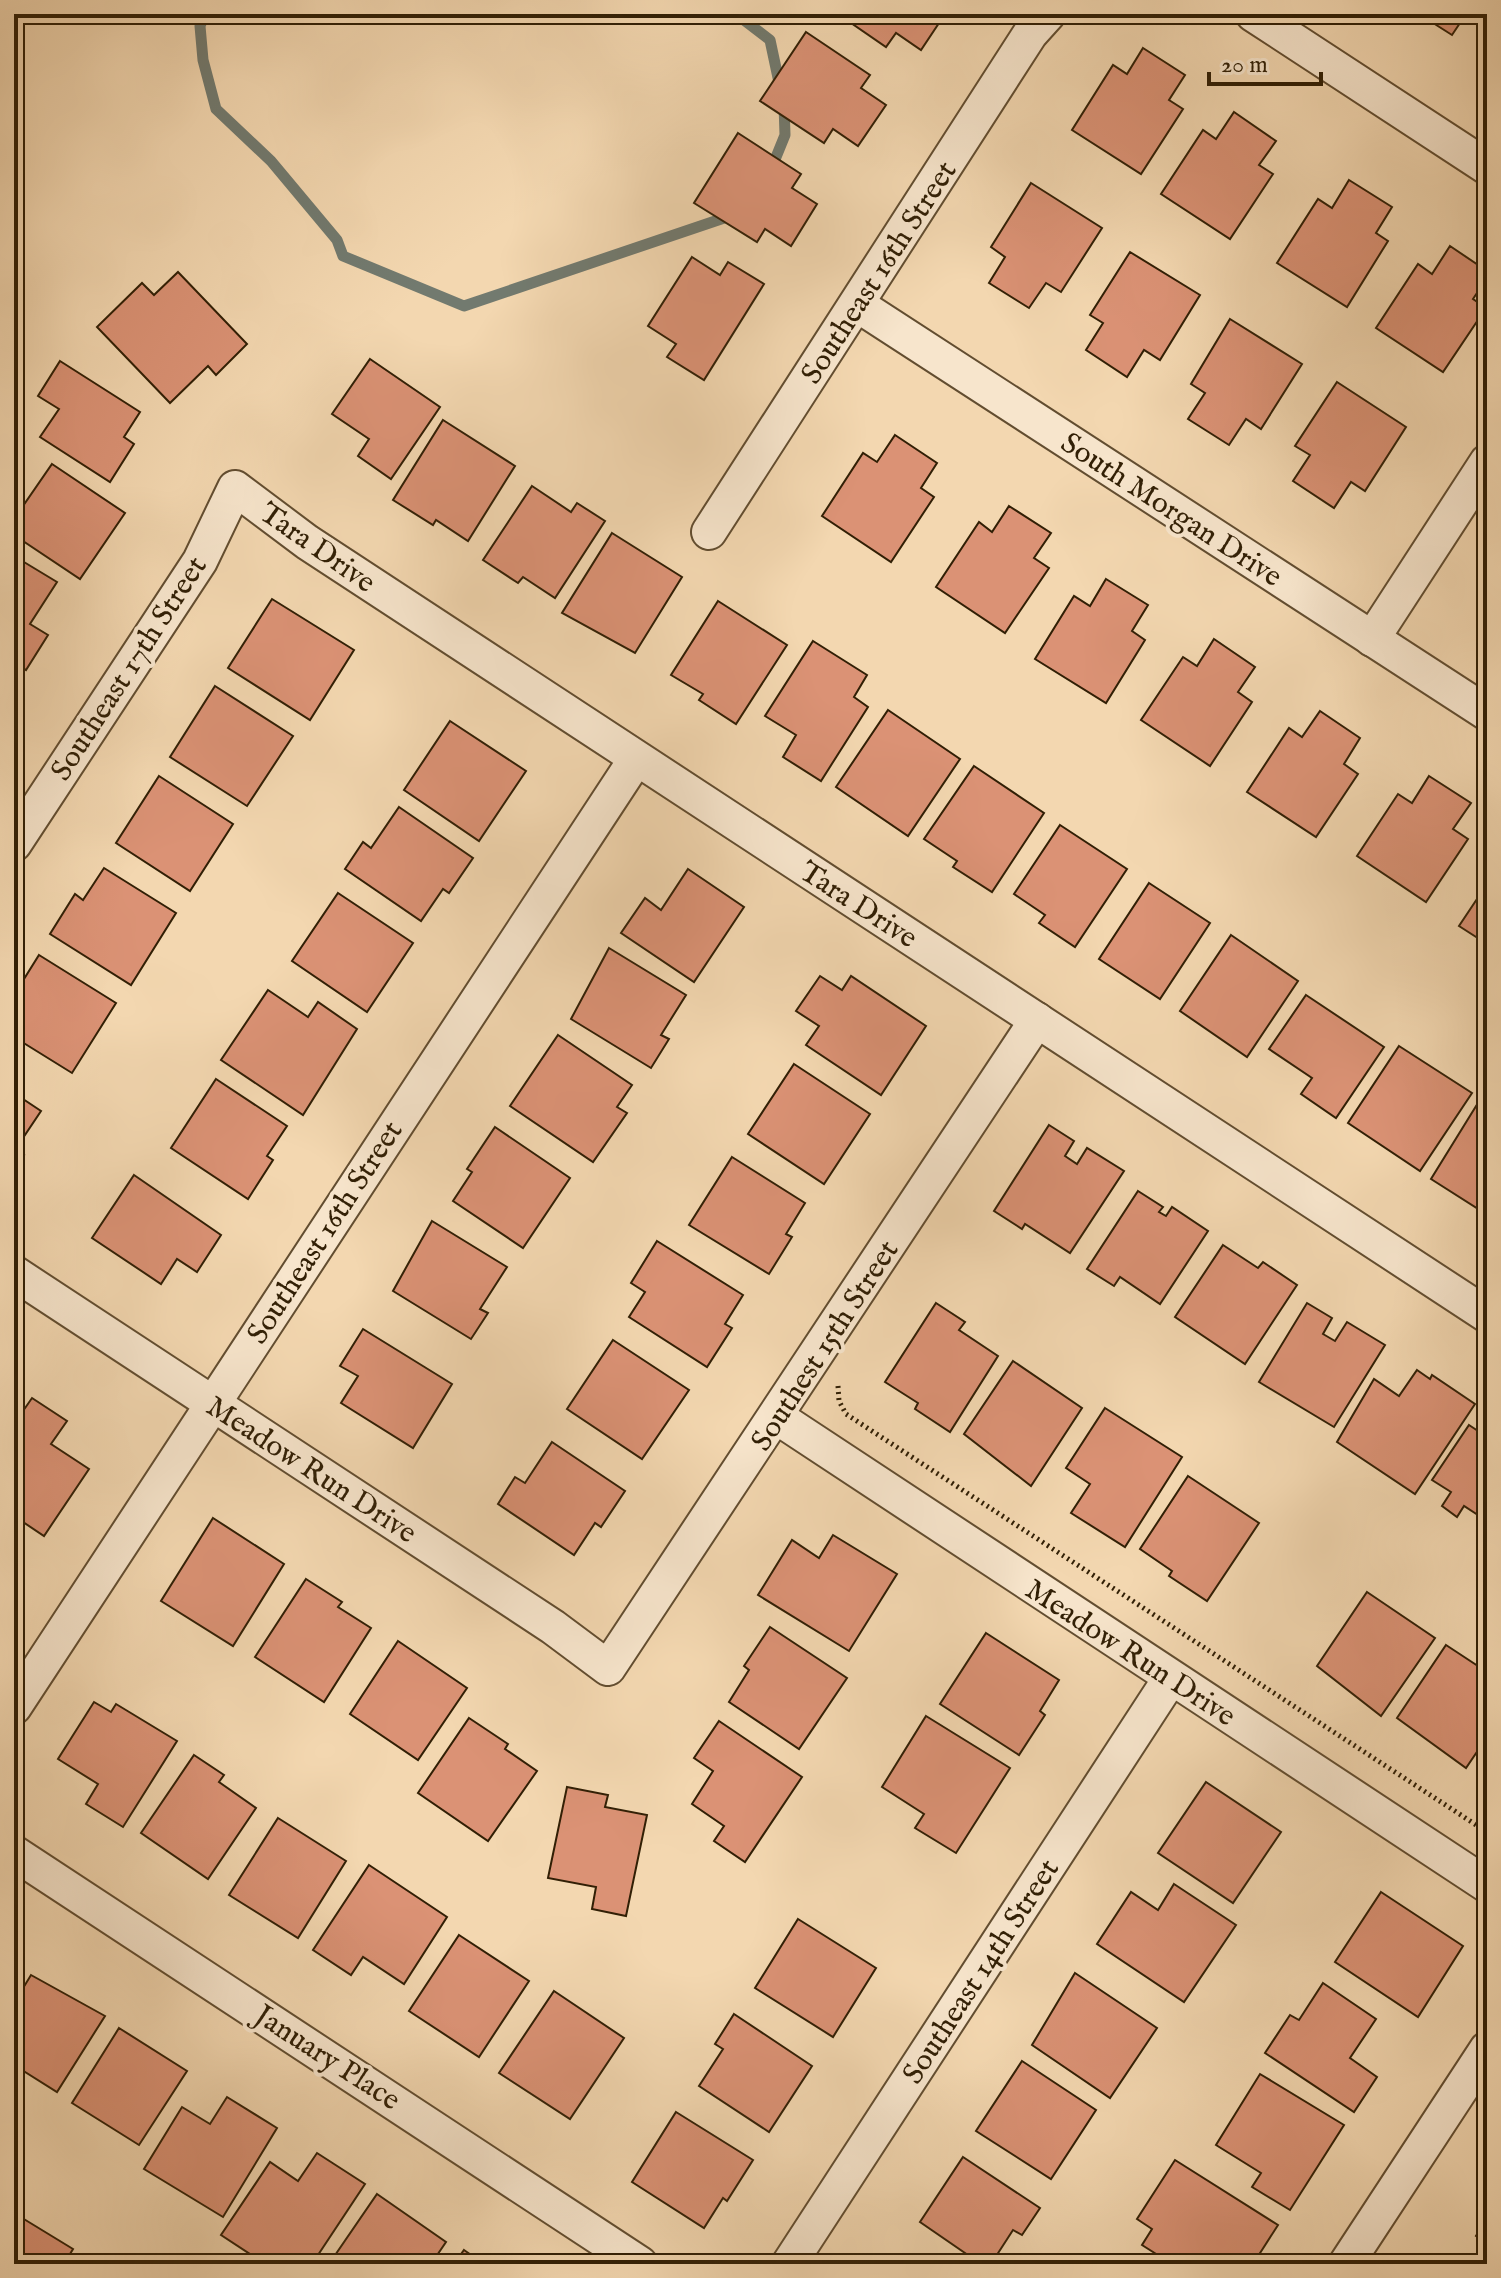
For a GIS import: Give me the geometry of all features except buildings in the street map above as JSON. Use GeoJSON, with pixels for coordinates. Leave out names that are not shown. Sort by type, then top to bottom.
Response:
{"type":"FeatureCollection","features":[{"type":"Feature","properties":{"kind":"street","name":"Southeast 16th Street"},"geometry":{"type":"LineString","coordinates":[[709,532],[1030,34],[1048,14]]}},
{"type":"Feature","properties":{"kind":"street"},"geometry":{"type":"LineString","coordinates":[[1253,14],[1487,167]]}},
{"type":"Feature","properties":{"kind":"street","name":"South Morgan Drive"},"geometry":{"type":"LineString","coordinates":[[858,305],[1487,713]]}},
{"type":"Feature","properties":{"kind":"street"},"geometry":{"type":"LineString","coordinates":[[1372,639],[1487,462]]}},
{"type":"Feature","properties":{"kind":"street","name":"Tara Drive"},"geometry":{"type":"LineString","coordinates":[[235,488],[307,542],[1487,1315]]}},
{"type":"Feature","properties":{"kind":"street","name":"Southeast 17th Street"},"geometry":{"type":"LineString","coordinates":[[14,844],[200,561],[235,488]]}},
{"type":"Feature","properties":{"kind":"street","name":"Southeast 16th Street"},"geometry":{"type":"LineString","coordinates":[[14,1707],[636,759]]}},
{"type":"Feature","properties":{"kind":"street","name":"Southest 15th Street"},"geometry":{"type":"LineString","coordinates":[[608,1668],[1037,1020]]}},
{"type":"Feature","properties":{"kind":"street","name":"Meadow Run Drive"},"geometry":{"type":"LineString","coordinates":[[14,1273],[553,1627],[608,1668]]}},
{"type":"Feature","properties":{"kind":"street","name":"Meadow Run Drive"},"geometry":{"type":"LineString","coordinates":[[777,1417],[1170,1679],[1487,1885]]}},
{"type":"Feature","properties":{"kind":"street","name":"Southeast 14th Street"},"geometry":{"type":"LineString","coordinates":[[789,2264],[1170,1679]]}},
{"type":"Feature","properties":{"kind":"street","name":"January Place"},"geometry":{"type":"LineString","coordinates":[[14,1853],[640,2264]]}},
{"type":"Feature","properties":{"kind":"street"},"geometry":{"type":"LineString","coordinates":[[1346,2264],[1487,2049]]}},
{"type":"Feature","properties":{"kind":"path"},"geometry":{"type":"LineString","coordinates":[[1474,1349],[1487,1357]]}},
{"type":"Feature","properties":{"kind":"path"},"geometry":{"type":"LineString","coordinates":[[840,1377],[839,1401],[846,1414],[1487,1832]]}},
{"type":"Feature","properties":{"kind":"waterway"},"geometry":{"type":"LineString","coordinates":[[205,14],[200,26],[203,60],[216,109],[271,161],[337,240],[343,256],[464,306],[733,215]]}},
{"type":"Feature","properties":{"kind":"waterway"},"geometry":{"type":"LineString","coordinates":[[736,14],[770,40],[780,87]]}},
{"type":"Feature","properties":{"kind":"waterway"},"geometry":{"type":"LineString","coordinates":[[770,172],[785,135],[784,104]]}}]}
